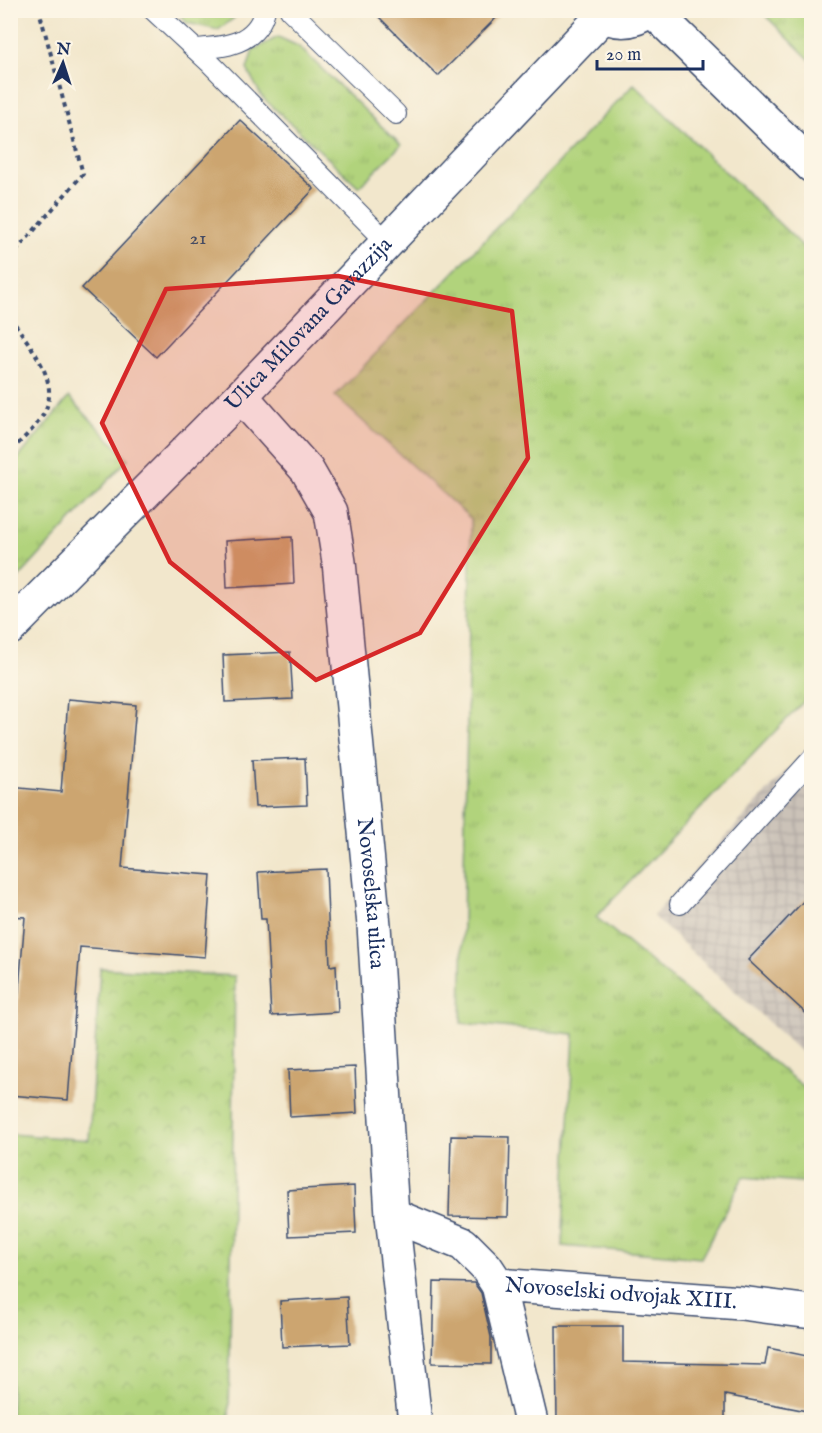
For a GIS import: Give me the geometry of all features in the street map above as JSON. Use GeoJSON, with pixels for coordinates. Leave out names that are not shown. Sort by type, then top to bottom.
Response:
{"type":"FeatureCollection","features":[{"type":"Feature","properties":{"kind":"street"},"geometry":{"type":"LineString","coordinates":[[599,13],[623,21],[634,20],[651,10],[812,166]]}},
{"type":"Feature","properties":{"kind":"street","name":"Ulica Milovana Gavazzija"},"geometry":{"type":"LineString","coordinates":[[10,628],[181,453],[241,396],[388,243],[599,13]]}},
{"type":"Feature","properties":{"kind":"street","name":"Novoselska ulica"},"geometry":{"type":"LineString","coordinates":[[241,396],[307,470],[331,512],[339,562],[374,925],[392,1215],[415,1422]]}},
{"type":"Feature","properties":{"kind":"street"},"geometry":{"type":"LineString","coordinates":[[392,1215],[464,1244],[486,1267],[498,1285]]}},
{"type":"Feature","properties":{"kind":"street","name":"Novoselski odvojak XIII."},"geometry":{"type":"LineString","coordinates":[[531,1422],[498,1285],[741,1303],[812,1312]]}},
{"type":"Feature","properties":{"kind":"lane"},"geometry":{"type":"LineString","coordinates":[[153,10],[195,49],[388,243]]}},
{"type":"Feature","properties":{"kind":"lane"},"geometry":{"type":"LineString","coordinates":[[195,49],[232,46],[251,33],[266,10]]}},
{"type":"Feature","properties":{"kind":"lane"},"geometry":{"type":"LineString","coordinates":[[290,10],[396,114]]}},
{"type":"Feature","properties":{"kind":"lane"},"geometry":{"type":"LineString","coordinates":[[680,904],[812,759]]}},
{"type":"Feature","properties":{"kind":"path"},"geometry":{"type":"LineString","coordinates":[[10,258],[83,174],[39,10]]}},
{"type":"Feature","properties":{"kind":"path"},"geometry":{"type":"LineString","coordinates":[[10,317],[37,358],[50,385],[45,412],[10,452]]}},
{"type":"Feature","properties":{"kind":"highlighted area"},"geometry":{"type":"Polygon","coordinates":[[[338,276],[512,311],[528,458],[420,633],[316,680],[170,562],[102,423],[166,289],[338,276]]]}},
{"type":"Feature","properties":{"kind":"shaded area"},"geometry":{"type":"Polygon","coordinates":[[[811,744],[811,1061],[653,916],[811,744]]]}},
{"type":"Feature","properties":{"kind":"green space"},"geometry":{"type":"Polygon","coordinates":[[[177,11],[234,11],[234,18],[218,30],[187,23],[177,11]]]}},
{"type":"Feature","properties":{"kind":"green space"},"geometry":{"type":"Polygon","coordinates":[[[761,11],[811,11],[811,61],[761,11]]]}},
{"type":"Feature","properties":{"kind":"green space"},"geometry":{"type":"Polygon","coordinates":[[[278,37],[298,46],[401,145],[359,187],[262,97],[247,69],[253,50],[278,37]]]}},
{"type":"Feature","properties":{"kind":"green space"},"geometry":{"type":"Polygon","coordinates":[[[634,84],[811,254],[811,694],[596,917],[811,1093],[811,1183],[743,1177],[701,1258],[562,1246],[574,1034],[461,1023],[471,519],[335,396],[634,84]]]}},
{"type":"Feature","properties":{"kind":"green space"},"geometry":{"type":"Polygon","coordinates":[[[69,397],[128,459],[11,586],[11,467],[69,397]]]}},
{"type":"Feature","properties":{"kind":"green space"},"geometry":{"type":"Polygon","coordinates":[[[100,968],[235,976],[229,1422],[11,1422],[11,1134],[89,1140],[100,968]]]}},
{"type":"Feature","properties":{"kind":"building"},"geometry":{"type":"Polygon","coordinates":[[[372,10],[504,10],[438,76],[372,10]]]}},
{"type":"Feature","properties":{"kind":"building"},"geometry":{"type":"Polygon","coordinates":[[[240,120],[314,189],[156,357],[82,288],[240,120]]]}},
{"type":"Feature","properties":{"kind":"building"},"geometry":{"type":"Polygon","coordinates":[[[292,537],[294,584],[227,588],[225,541],[292,537]]]}},
{"type":"Feature","properties":{"kind":"building"},"geometry":{"type":"Polygon","coordinates":[[[290,652],[293,699],[225,702],[223,655],[290,652]]]}},
{"type":"Feature","properties":{"kind":"building"},"geometry":{"type":"Polygon","coordinates":[[[68,699],[136,705],[122,868],[211,875],[205,957],[80,947],[68,1100],[10,1095],[25,917],[10,916],[10,787],[61,792],[68,699]]]}},
{"type":"Feature","properties":{"kind":"building"},"geometry":{"type":"Polygon","coordinates":[[[305,758],[307,805],[255,807],[252,760],[305,758]]]}},
{"type":"Feature","properties":{"kind":"building"},"geometry":{"type":"Polygon","coordinates":[[[326,869],[330,966],[336,965],[338,1012],[271,1016],[266,919],[261,919],[258,872],[326,869]]]}},
{"type":"Feature","properties":{"kind":"building"},"geometry":{"type":"Polygon","coordinates":[[[812,892],[812,1019],[748,960],[812,892]]]}},
{"type":"Feature","properties":{"kind":"building"},"geometry":{"type":"Polygon","coordinates":[[[355,1067],[357,1113],[290,1117],[288,1070],[355,1067]]]}},
{"type":"Feature","properties":{"kind":"building"},"geometry":{"type":"Polygon","coordinates":[[[451,1136],[510,1137],[508,1217],[449,1216],[451,1136]]]}},
{"type":"Feature","properties":{"kind":"building"},"geometry":{"type":"Polygon","coordinates":[[[354,1186],[356,1233],[289,1236],[287,1190],[354,1186]]]}},
{"type":"Feature","properties":{"kind":"building"},"geometry":{"type":"Polygon","coordinates":[[[434,1282],[474,1283],[481,1293],[491,1337],[491,1364],[432,1363],[434,1282]]]}},
{"type":"Feature","properties":{"kind":"building"},"geometry":{"type":"Polygon","coordinates":[[[347,1297],[350,1344],[282,1347],[280,1301],[347,1297]]]}},
{"type":"Feature","properties":{"kind":"building"},"geometry":{"type":"Polygon","coordinates":[[[556,1326],[623,1326],[623,1362],[765,1365],[768,1348],[812,1357],[812,1412],[725,1395],[725,1422],[557,1422],[556,1326]]]}}]}
